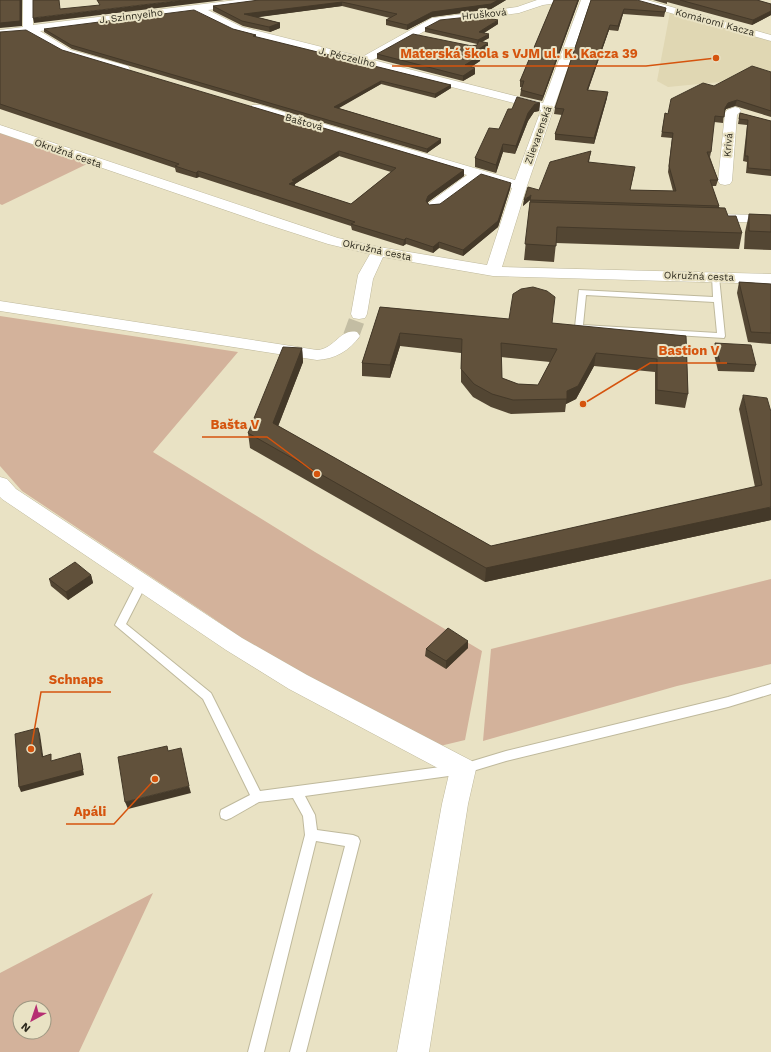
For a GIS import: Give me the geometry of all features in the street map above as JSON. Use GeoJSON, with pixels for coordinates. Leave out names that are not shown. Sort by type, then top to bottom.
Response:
{"type":"FeatureCollection","features":[{"type":"Feature","properties":{"kind":"street"},"geometry":{"type":"LineString","coordinates":[[28,0],[28,29],[67,52],[135,72]]}},
{"type":"Feature","properties":{"kind":"street","name":"J. Szinnyeiho"},"geometry":{"type":"LineString","coordinates":[[0,33],[257,0]]}},
{"type":"Feature","properties":{"kind":"street","name":"Hrušková"},"geometry":{"type":"LineString","coordinates":[[363,61],[441,19],[519,10],[541,2],[559,0]]}},
{"type":"Feature","properties":{"kind":"street","name":"Zlievarenská"},"geometry":{"type":"LineString","coordinates":[[493,270],[520,186],[586,0]]}},
{"type":"Feature","properties":{"kind":"street","name":"Komáromi Kacza"},"geometry":{"type":"LineString","coordinates":[[635,0],[771,38]]}},
{"type":"Feature","properties":{"kind":"street","name":"J. Péczeliho"},"geometry":{"type":"LineString","coordinates":[[196,8],[238,29],[548,108]]}},
{"type":"Feature","properties":{"kind":"street"},"geometry":{"type":"LineString","coordinates":[[412,34],[427,37]]}},
{"type":"Feature","properties":{"kind":"street","name":"Baštová"},"geometry":{"type":"LineString","coordinates":[[240,104],[520,186]]}},
{"type":"Feature","properties":{"kind":"street","name":"Krivá"},"geometry":{"type":"LineString","coordinates":[[725,181],[731,113],[735,111],[750,113]]}},
{"type":"Feature","properties":{"kind":"street","name":"Okružná cesta"},"geometry":{"type":"LineString","coordinates":[[0,129],[292,228],[379,252],[493,270],[771,279]]}},
{"type":"Feature","properties":{"kind":"street"},"geometry":{"type":"LineString","coordinates":[[434,206],[478,173]]}},
{"type":"Feature","properties":{"kind":"street"},"geometry":{"type":"LineString","coordinates":[[512,212],[528,212]]}},
{"type":"Feature","properties":{"kind":"street"},"geometry":{"type":"LineString","coordinates":[[692,217],[771,220]]}},
{"type":"Feature","properties":{"kind":"street"},"geometry":{"type":"LineString","coordinates":[[359,314],[363,303],[364,282],[372,262],[379,252]]}},
{"type":"Feature","properties":{"kind":"street"},"geometry":{"type":"LineString","coordinates":[[0,306],[317,355],[323,355],[336,351],[351,336]]}},
{"type":"Feature","properties":{"kind":"street"},"geometry":{"type":"LineString","coordinates":[[0,484],[9,494],[234,644],[298,682],[463,769],[455,804],[413,1052]]}},
{"type":"Feature","properties":{"kind":"lane"},"geometry":{"type":"LineString","coordinates":[[715,277],[717,300],[720,336],[579,327],[582,292],[717,300]]}},
{"type":"Feature","properties":{"kind":"lane"},"geometry":{"type":"LineString","coordinates":[[142,583],[120,625],[207,696],[257,797]]}},
{"type":"Feature","properties":{"kind":"lane"},"geometry":{"type":"LineString","coordinates":[[226,814],[257,797],[463,769],[506,756],[728,702],[771,689]]}},
{"type":"Feature","properties":{"kind":"lane"},"geometry":{"type":"LineString","coordinates":[[256,1052],[310,835],[309,815],[296,792]]}},
{"type":"Feature","properties":{"kind":"lane"},"geometry":{"type":"LineString","coordinates":[[298,1052],[353,841],[310,835]]}},
{"type":"Feature","properties":{"kind":"shaded area"},"geometry":{"type":"Polygon","coordinates":[[[670,12],[771,40],[771,77],[668,87],[657,81],[670,12]]]}},
{"type":"Feature","properties":{"kind":"shaded area"},"geometry":{"type":"Polygon","coordinates":[[[0,131],[87,164],[2,205],[0,204],[0,131]]]}},
{"type":"Feature","properties":{"kind":"shaded area"},"geometry":{"type":"Polygon","coordinates":[[[0,316],[238,352],[153,452],[315,552],[482,651],[465,740],[440,746],[288,670],[207,614],[22,491],[0,466],[0,316]]]}},
{"type":"Feature","properties":{"kind":"shaded area"},"geometry":{"type":"Polygon","coordinates":[[[771,579],[771,664],[677,686],[483,741],[491,649],[771,579]]]}},
{"type":"Feature","properties":{"kind":"shaded area"},"geometry":{"type":"Polygon","coordinates":[[[153,893],[79,1052],[0,1052],[0,973],[153,893]]]}},
{"type":"Feature","properties":{"kind":"building"},"geometry":{"type":"Polygon","coordinates":[[[0,0],[20,0],[20,21],[0,23],[0,0]]]}},
{"type":"Feature","properties":{"kind":"building"},"geometry":{"type":"Polygon","coordinates":[[[33,0],[59,0],[60,9],[100,5],[97,0],[184,0],[33,18],[33,0]]]}},
{"type":"Feature","properties":{"kind":"building"},"geometry":{"type":"Polygon","coordinates":[[[259,0],[498,0],[491,4],[432,12],[407,25],[386,20],[397,14],[342,2],[244,14],[280,23],[269,27],[242,21],[213,6],[259,0]]]}},
{"type":"Feature","properties":{"kind":"building"},"geometry":{"type":"Polygon","coordinates":[[[554,0],[578,0],[543,96],[521,90],[524,81],[520,81],[554,0]]]}},
{"type":"Feature","properties":{"kind":"building"},"geometry":{"type":"Polygon","coordinates":[[[591,0],[637,0],[666,8],[665,12],[624,9],[618,26],[610,25],[587,90],[608,92],[594,138],[555,134],[564,109],[555,108],[591,0]]]}},
{"type":"Feature","properties":{"kind":"building"},"geometry":{"type":"Polygon","coordinates":[[[680,0],[757,0],[771,4],[771,11],[753,20],[680,0]]]}},
{"type":"Feature","properties":{"kind":"building"},"geometry":{"type":"Polygon","coordinates":[[[194,10],[233,29],[256,35],[253,36],[451,85],[435,94],[381,81],[334,107],[441,139],[427,149],[71,45],[44,29],[194,10]]]}},
{"type":"Feature","properties":{"kind":"building"},"geometry":{"type":"Polygon","coordinates":[[[478,16],[498,20],[479,32],[489,34],[478,40],[425,28],[440,20],[478,16]]]}},
{"type":"Feature","properties":{"kind":"building"},"geometry":{"type":"Polygon","coordinates":[[[26,30],[62,50],[464,170],[428,196],[426,201],[429,205],[440,204],[481,174],[511,183],[498,221],[463,250],[439,242],[433,247],[406,238],[404,240],[351,224],[355,222],[198,171],[196,173],[175,166],[179,164],[0,104],[0,32],[26,30]],[[339,151],[292,180],[295,181],[289,184],[351,204],[396,168],[339,151]]]}},
{"type":"Feature","properties":{"kind":"building"},"geometry":{"type":"Polygon","coordinates":[[[413,34],[472,46],[477,45],[479,41],[488,43],[476,51],[481,52],[477,54],[481,55],[465,65],[475,68],[463,76],[377,54],[413,34]]]}},
{"type":"Feature","properties":{"kind":"building"},"geometry":{"type":"Polygon","coordinates":[[[752,66],[771,72],[771,111],[737,100],[728,103],[725,108],[724,117],[715,116],[711,152],[707,152],[718,180],[710,180],[719,206],[530,200],[531,195],[524,200],[528,187],[539,190],[550,162],[591,151],[588,162],[635,167],[630,190],[676,191],[669,166],[673,133],[662,132],[665,113],[668,114],[671,99],[703,83],[714,86],[752,66]]]}},
{"type":"Feature","properties":{"kind":"building"},"geometry":{"type":"Polygon","coordinates":[[[517,97],[540,103],[535,104],[528,113],[516,146],[503,144],[496,165],[475,158],[489,128],[499,129],[508,109],[512,109],[517,97]]]}},
{"type":"Feature","properties":{"kind":"building"},"geometry":{"type":"Polygon","coordinates":[[[740,113],[771,121],[771,170],[748,168],[748,156],[745,156],[748,120],[739,119],[740,113]]]}},
{"type":"Feature","properties":{"kind":"building"},"geometry":{"type":"Polygon","coordinates":[[[530,202],[725,208],[728,216],[736,216],[742,233],[557,227],[556,246],[525,244],[530,202]]]}},
{"type":"Feature","properties":{"kind":"building"},"geometry":{"type":"Polygon","coordinates":[[[749,214],[771,215],[771,232],[749,231],[749,214]]]}},
{"type":"Feature","properties":{"kind":"building"},"geometry":{"type":"Polygon","coordinates":[[[739,282],[771,284],[771,333],[751,332],[739,282]]]}},
{"type":"Feature","properties":{"kind":"building"},"geometry":{"type":"Polygon","coordinates":[[[533,287],[547,291],[555,297],[552,323],[686,336],[688,394],[657,390],[657,359],[596,353],[578,386],[567,391],[567,399],[513,400],[492,394],[474,384],[461,369],[462,339],[400,333],[390,365],[362,363],[380,307],[509,319],[513,294],[521,289],[533,287]],[[501,343],[502,378],[518,384],[538,385],[557,349],[501,343]]]}},
{"type":"Feature","properties":{"kind":"building"},"geometry":{"type":"Polygon","coordinates":[[[715,343],[751,345],[756,365],[720,363],[715,343]]]}},
{"type":"Feature","properties":{"kind":"building"},"geometry":{"type":"Polygon","coordinates":[[[283,347],[302,348],[273,423],[491,546],[762,485],[743,395],[767,398],[771,412],[771,507],[486,568],[248,433],[283,347]]]}},
{"type":"Feature","properties":{"kind":"building"},"geometry":{"type":"Polygon","coordinates":[[[75,562],[91,575],[66,592],[49,579],[75,562]]]}},
{"type":"Feature","properties":{"kind":"building"},"geometry":{"type":"Polygon","coordinates":[[[448,628],[468,641],[446,661],[426,649],[448,628]]]}},
{"type":"Feature","properties":{"kind":"building"},"geometry":{"type":"Polygon","coordinates":[[[38,728],[42,757],[51,754],[51,761],[80,753],[83,770],[19,787],[15,734],[38,728]]]}},
{"type":"Feature","properties":{"kind":"building"},"geometry":{"type":"Polygon","coordinates":[[[167,746],[168,751],[181,748],[189,786],[125,802],[118,757],[167,746]]]}},
{"type":"Feature","properties":{"kind":"tunnel"},"geometry":{"type":"LineString","coordinates":[[351,336],[359,314]]}},
{"type":"Feature","properties":{"kind":"place","name":"Materská škola s VJM ul. K. Kacza 39"},"geometry":{"type":"Point","coordinates":[716,58]}},
{"type":"Feature","properties":{"kind":"place","name":"Bastion V"},"geometry":{"type":"Point","coordinates":[583,404]}},
{"type":"Feature","properties":{"kind":"place","name":"Bašta V"},"geometry":{"type":"Point","coordinates":[317,474]}},
{"type":"Feature","properties":{"kind":"place","name":"Schnaps"},"geometry":{"type":"Point","coordinates":[31,749]}},
{"type":"Feature","properties":{"kind":"place","name":"Apáli"},"geometry":{"type":"Point","coordinates":[155,779]}}]}
